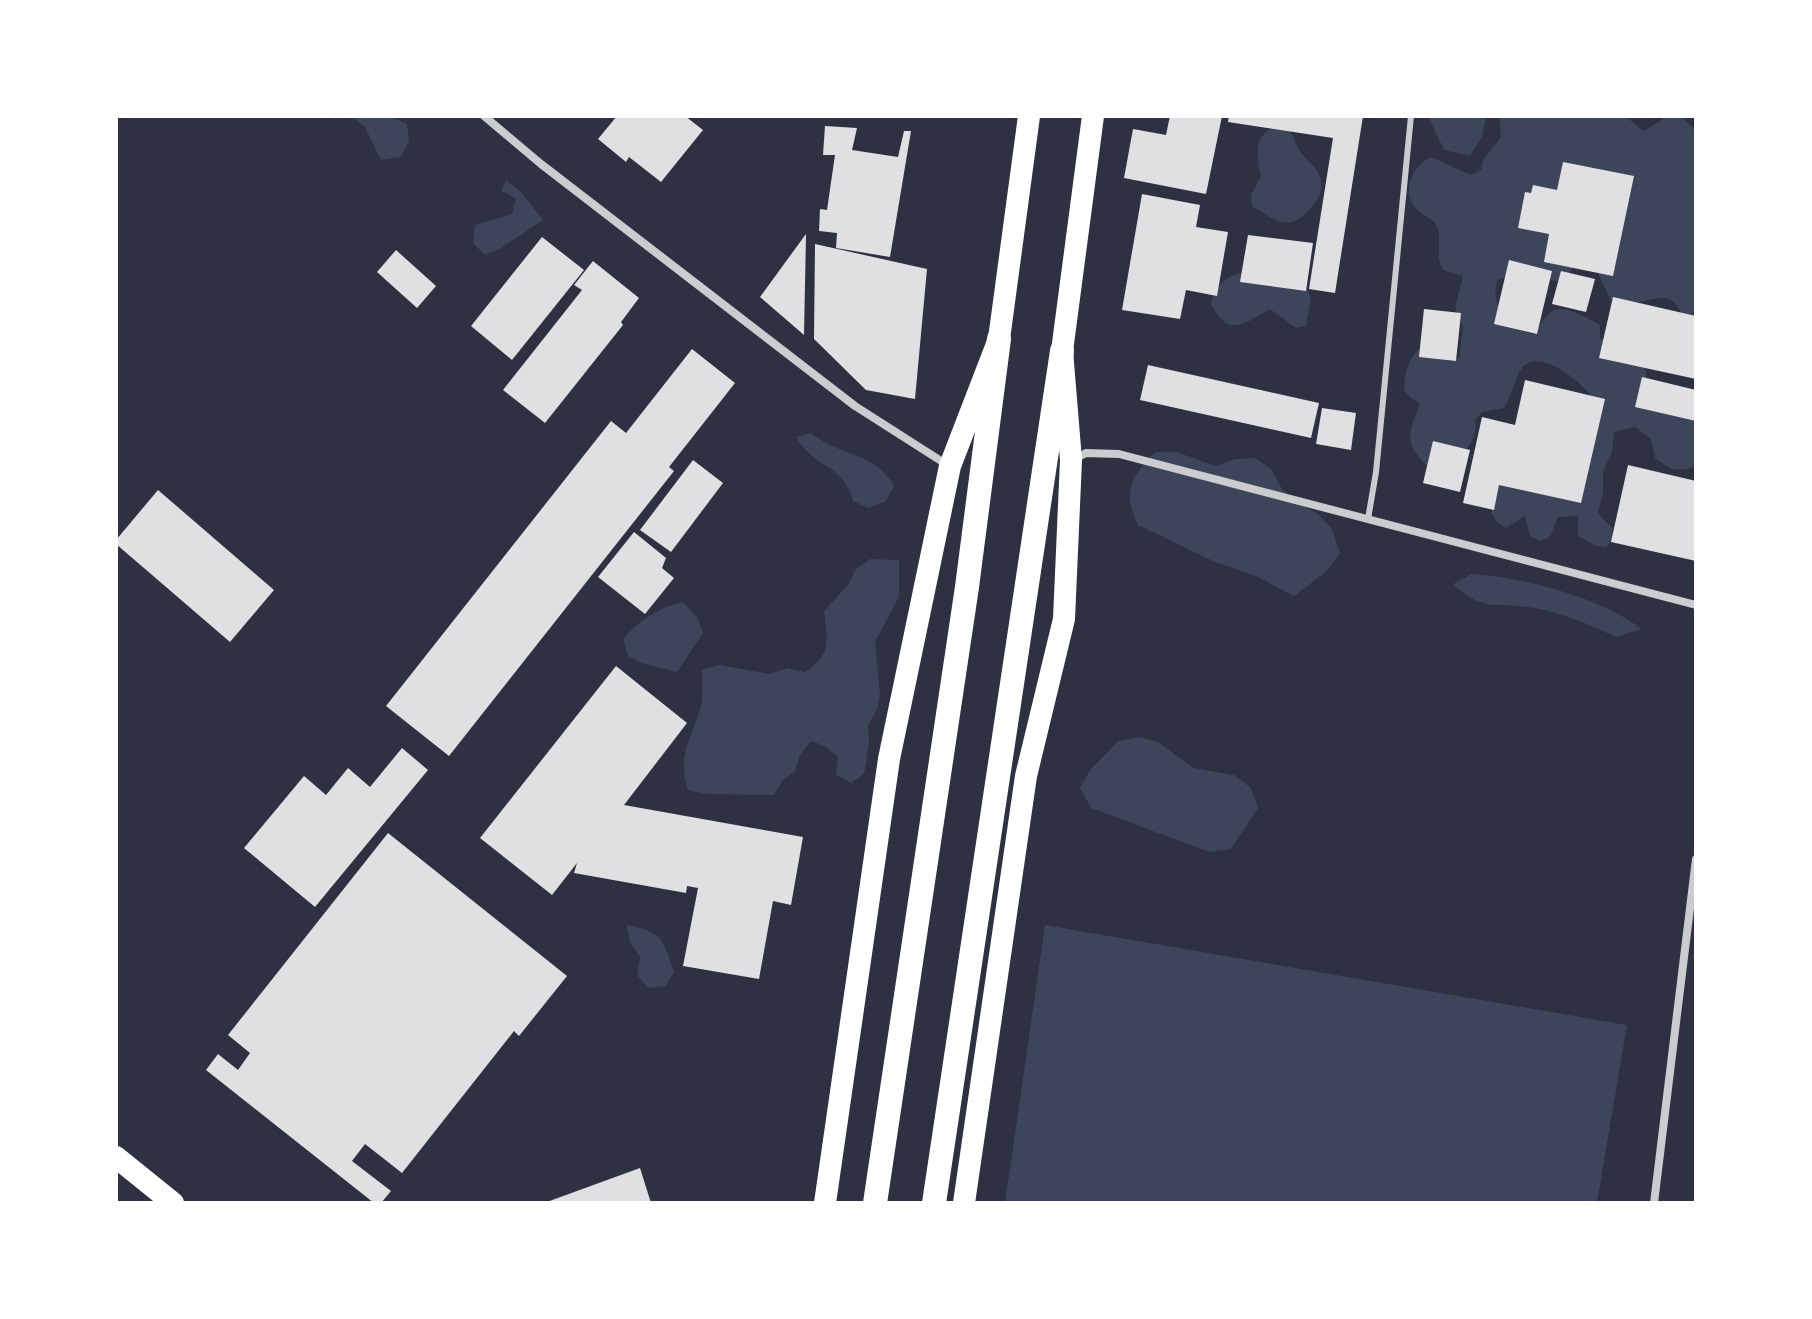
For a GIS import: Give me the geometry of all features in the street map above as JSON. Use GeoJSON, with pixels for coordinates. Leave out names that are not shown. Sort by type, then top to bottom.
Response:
{"type":"FeatureCollection","features":[{"type":"Feature","properties":{"kind":"highway"},"geometry":{"type":"LineString","coordinates":[[875,1203],[967,587],[1029,116]]}},
{"type":"Feature","properties":{"kind":"highway"},"geometry":{"type":"LineString","coordinates":[[934,1203],[1062,351],[1093,116]]}},
{"type":"Feature","properties":{"kind":"highway"},"geometry":{"type":"LineString","coordinates":[[825,1203],[889,759],[950,466],[999,339]]}},
{"type":"Feature","properties":{"kind":"highway"},"geometry":{"type":"LineString","coordinates":[[964,1203],[1026,776],[1064,619],[1071,460],[1062,351]]}},
{"type":"Feature","properties":{"kind":"highway"},"geometry":{"type":"LineString","coordinates":[[116,1157],[173,1203]]}},
{"type":"Feature","properties":{"kind":"street"},"geometry":{"type":"LineString","coordinates":[[484,116],[541,164],[855,406],[950,466]]}},
{"type":"Feature","properties":{"kind":"street"},"geometry":{"type":"LineString","coordinates":[[1071,460],[1086,453],[1119,454],[1696,605]]}},
{"type":"Feature","properties":{"kind":"street"},"geometry":{"type":"LineString","coordinates":[[1654,1203],[1696,859]]}},
{"type":"Feature","properties":{"kind":"lane"},"geometry":{"type":"LineString","coordinates":[[1368,519],[1376,472],[1411,116]]}},
{"type":"Feature","properties":{"kind":"shaded area"},"geometry":{"type":"Polygon","coordinates":[[[329,116],[390,116],[407,124],[409,141],[401,157],[381,160],[365,127],[352,117],[334,119],[329,116]]]}},
{"type":"Feature","properties":{"kind":"shaded area"},"geometry":{"type":"Polygon","coordinates":[[[1428,116],[1486,116],[1482,137],[1470,156],[1444,150],[1428,116]]]}},
{"type":"Feature","properties":{"kind":"shaded area"},"geometry":{"type":"Polygon","coordinates":[[[1499,116],[1625,116],[1644,131],[1667,116],[1681,116],[1696,131],[1696,313],[1684,316],[1667,298],[1619,306],[1610,299],[1596,269],[1575,266],[1562,282],[1509,277],[1498,279],[1496,286],[1498,305],[1510,328],[1533,334],[1555,310],[1582,315],[1600,326],[1600,338],[1609,344],[1618,363],[1638,361],[1645,368],[1653,409],[1661,413],[1680,406],[1696,408],[1696,466],[1679,470],[1665,465],[1655,458],[1651,439],[1635,427],[1614,432],[1612,452],[1603,471],[1603,493],[1598,513],[1612,528],[1613,539],[1606,547],[1596,546],[1578,536],[1578,516],[1558,517],[1550,537],[1540,541],[1530,536],[1525,516],[1506,528],[1497,522],[1491,512],[1498,493],[1498,482],[1575,472],[1592,459],[1587,450],[1598,432],[1593,399],[1578,382],[1559,368],[1538,361],[1522,368],[1504,408],[1482,412],[1475,421],[1475,433],[1469,446],[1449,464],[1429,468],[1415,451],[1410,438],[1420,403],[1404,390],[1407,370],[1411,359],[1425,345],[1436,347],[1450,362],[1459,358],[1463,327],[1455,307],[1463,276],[1443,270],[1440,265],[1437,226],[1412,203],[1410,180],[1418,166],[1431,157],[1471,175],[1481,170],[1483,160],[1501,137],[1499,116]]]}},
{"type":"Feature","properties":{"kind":"shaded area"},"geometry":{"type":"Polygon","coordinates":[[[1278,125],[1290,132],[1300,151],[1318,172],[1321,184],[1320,193],[1306,213],[1284,223],[1252,206],[1251,195],[1261,177],[1258,160],[1260,139],[1278,125]]]}},
{"type":"Feature","properties":{"kind":"shaded area"},"geometry":{"type":"Polygon","coordinates":[[[506,180],[521,192],[543,220],[485,255],[473,243],[475,225],[512,214],[516,198],[501,191],[506,180]]]}},
{"type":"Feature","properties":{"kind":"shaded area"},"geometry":{"type":"Polygon","coordinates":[[[1239,273],[1269,287],[1293,277],[1302,280],[1311,298],[1306,326],[1296,328],[1270,309],[1237,325],[1224,321],[1211,304],[1220,284],[1239,273]]]}},
{"type":"Feature","properties":{"kind":"shaded area"},"geometry":{"type":"Polygon","coordinates":[[[811,433],[867,460],[886,475],[894,486],[886,501],[869,508],[853,501],[843,480],[803,448],[796,437],[811,433]]]}},
{"type":"Feature","properties":{"kind":"shaded area"},"geometry":{"type":"Polygon","coordinates":[[[1155,452],[1176,452],[1216,466],[1235,459],[1255,458],[1272,470],[1282,489],[1299,504],[1317,513],[1332,529],[1340,553],[1327,571],[1294,596],[1256,576],[1215,562],[1138,525],[1131,503],[1132,485],[1140,469],[1155,452]]]}},
{"type":"Feature","properties":{"kind":"shaded area"},"geometry":{"type":"Polygon","coordinates":[[[870,559],[899,560],[899,597],[875,642],[880,694],[877,710],[868,725],[864,774],[851,783],[836,775],[838,757],[825,746],[811,741],[800,755],[795,771],[783,780],[774,795],[705,794],[688,790],[684,767],[686,748],[701,704],[702,670],[719,665],[770,674],[787,668],[805,672],[820,659],[826,646],[824,611],[848,585],[856,569],[870,559]]]}},
{"type":"Feature","properties":{"kind":"shaded area"},"geometry":{"type":"Polygon","coordinates":[[[1472,574],[1561,591],[1605,607],[1642,629],[1616,637],[1545,610],[1483,603],[1453,584],[1472,574]]]}},
{"type":"Feature","properties":{"kind":"shaded area"},"geometry":{"type":"Polygon","coordinates":[[[683,602],[697,617],[703,633],[677,672],[644,664],[628,656],[623,639],[629,632],[658,611],[683,602]]]}},
{"type":"Feature","properties":{"kind":"shaded area"},"geometry":{"type":"Polygon","coordinates":[[[1139,737],[1158,742],[1193,768],[1234,775],[1251,788],[1258,808],[1231,849],[1209,852],[1091,808],[1080,788],[1090,770],[1118,741],[1139,737]]]}},
{"type":"Feature","properties":{"kind":"shaded area"},"geometry":{"type":"Polygon","coordinates":[[[627,925],[655,934],[664,944],[674,972],[665,986],[648,988],[637,975],[640,957],[630,943],[627,925]]]}},
{"type":"Feature","properties":{"kind":"shaded area"},"geometry":{"type":"Polygon","coordinates":[[[1045,925],[1627,1025],[1597,1203],[1005,1203],[1045,925]]]}},
{"type":"Feature","properties":{"kind":"building"},"geometry":{"type":"Polygon","coordinates":[[[617,116],[685,116],[703,130],[661,182],[629,157],[626,162],[598,139],[617,116]]]}},
{"type":"Feature","properties":{"kind":"building"},"geometry":{"type":"Polygon","coordinates":[[[1170,116],[1222,116],[1206,194],[1124,178],[1133,129],[1166,135],[1170,116]]]}},
{"type":"Feature","properties":{"kind":"building"},"geometry":{"type":"Polygon","coordinates":[[[1229,116],[1363,116],[1335,293],[1309,289],[1333,138],[1228,122],[1229,116]]]}},
{"type":"Feature","properties":{"kind":"building"},"geometry":{"type":"Polygon","coordinates":[[[825,126],[857,128],[852,150],[898,157],[904,131],[911,131],[890,257],[836,248],[837,233],[819,231],[820,209],[827,210],[835,155],[823,155],[825,126]]]}},
{"type":"Feature","properties":{"kind":"building"},"geometry":{"type":"Polygon","coordinates":[[[1563,162],[1634,176],[1613,276],[1544,262],[1549,234],[1518,228],[1525,192],[1531,193],[1533,185],[1557,190],[1563,162]]]}},
{"type":"Feature","properties":{"kind":"building"},"geometry":{"type":"Polygon","coordinates":[[[1142,194],[1200,205],[1196,227],[1228,232],[1217,296],[1186,290],[1180,319],[1122,310],[1142,194]]]}},
{"type":"Feature","properties":{"kind":"building"},"geometry":{"type":"Polygon","coordinates":[[[806,234],[804,335],[760,297],[806,234]]]}},
{"type":"Feature","properties":{"kind":"building"},"geometry":{"type":"Polygon","coordinates":[[[1248,235],[1313,243],[1306,291],[1240,282],[1248,235]]]}},
{"type":"Feature","properties":{"kind":"building"},"geometry":{"type":"Polygon","coordinates":[[[542,237],[584,270],[512,360],[471,326],[542,237]]]}},
{"type":"Feature","properties":{"kind":"building"},"geometry":{"type":"Polygon","coordinates":[[[815,244],[927,269],[915,399],[866,390],[814,339],[815,244]]]}},
{"type":"Feature","properties":{"kind":"building"},"geometry":{"type":"Polygon","coordinates":[[[396,250],[436,286],[417,308],[377,272],[396,250]]]}},
{"type":"Feature","properties":{"kind":"building"},"geometry":{"type":"Polygon","coordinates":[[[1509,260],[1552,271],[1537,334],[1494,324],[1509,260]]]}},
{"type":"Feature","properties":{"kind":"building"},"geometry":{"type":"Polygon","coordinates":[[[593,261],[639,298],[621,322],[623,325],[545,423],[503,390],[582,290],[574,285],[593,261]]]}},
{"type":"Feature","properties":{"kind":"building"},"geometry":{"type":"Polygon","coordinates":[[[1561,271],[1595,279],[1586,312],[1552,304],[1561,271]]]}},
{"type":"Feature","properties":{"kind":"building"},"geometry":{"type":"Polygon","coordinates":[[[1613,297],[1696,316],[1696,379],[1599,358],[1613,297]]]}},
{"type":"Feature","properties":{"kind":"building"},"geometry":{"type":"Polygon","coordinates":[[[1424,309],[1461,313],[1456,361],[1419,357],[1424,309]]]}},
{"type":"Feature","properties":{"kind":"building"},"geometry":{"type":"Polygon","coordinates":[[[692,349],[735,383],[669,467],[674,471],[449,756],[386,706],[611,421],[626,433],[692,349]]]}},
{"type":"Feature","properties":{"kind":"building"},"geometry":{"type":"Polygon","coordinates":[[[1148,365],[1319,403],[1311,438],[1140,400],[1148,365]]]}},
{"type":"Feature","properties":{"kind":"building"},"geometry":{"type":"Polygon","coordinates":[[[1642,377],[1696,390],[1696,421],[1635,407],[1642,377]]]}},
{"type":"Feature","properties":{"kind":"building"},"geometry":{"type":"Polygon","coordinates":[[[1525,380],[1605,399],[1581,503],[1499,485],[1494,510],[1463,503],[1482,417],[1515,425],[1525,380]]]}},
{"type":"Feature","properties":{"kind":"building"},"geometry":{"type":"Polygon","coordinates":[[[1322,408],[1356,413],[1351,450],[1316,444],[1322,408]]]}},
{"type":"Feature","properties":{"kind":"building"},"geometry":{"type":"Polygon","coordinates":[[[1433,441],[1470,450],[1460,492],[1423,483],[1433,441]]]}},
{"type":"Feature","properties":{"kind":"building"},"geometry":{"type":"Polygon","coordinates":[[[693,460],[723,483],[671,552],[640,530],[693,460]]]}},
{"type":"Feature","properties":{"kind":"building"},"geometry":{"type":"Polygon","coordinates":[[[1628,465],[1696,481],[1696,561],[1611,542],[1628,465]]]}},
{"type":"Feature","properties":{"kind":"building"},"geometry":{"type":"Polygon","coordinates":[[[158,490],[274,590],[230,642],[116,544],[116,540],[158,490]]]}},
{"type":"Feature","properties":{"kind":"building"},"geometry":{"type":"Polygon","coordinates":[[[634,532],[666,558],[662,568],[674,578],[645,614],[598,577],[634,532]]]}},
{"type":"Feature","properties":{"kind":"building"},"geometry":{"type":"Polygon","coordinates":[[[616,666],[687,723],[624,805],[803,837],[791,905],[773,901],[759,979],[683,966],[698,888],[687,886],[686,893],[574,873],[577,863],[552,895],[480,838],[616,666]]]}},
{"type":"Feature","properties":{"kind":"building"},"geometry":{"type":"Polygon","coordinates":[[[402,748],[428,770],[315,907],[244,848],[304,776],[326,795],[348,768],[370,787],[402,748]]]}},
{"type":"Feature","properties":{"kind":"building"},"geometry":{"type":"Polygon","coordinates":[[[388,833],[567,976],[519,1036],[514,1031],[402,1173],[365,1144],[352,1161],[391,1191],[381,1203],[374,1203],[206,1070],[218,1054],[238,1070],[250,1053],[228,1035],[388,833]]]}},
{"type":"Feature","properties":{"kind":"building"},"geometry":{"type":"Polygon","coordinates":[[[640,1168],[651,1203],[544,1203],[640,1168]]]}}]}
